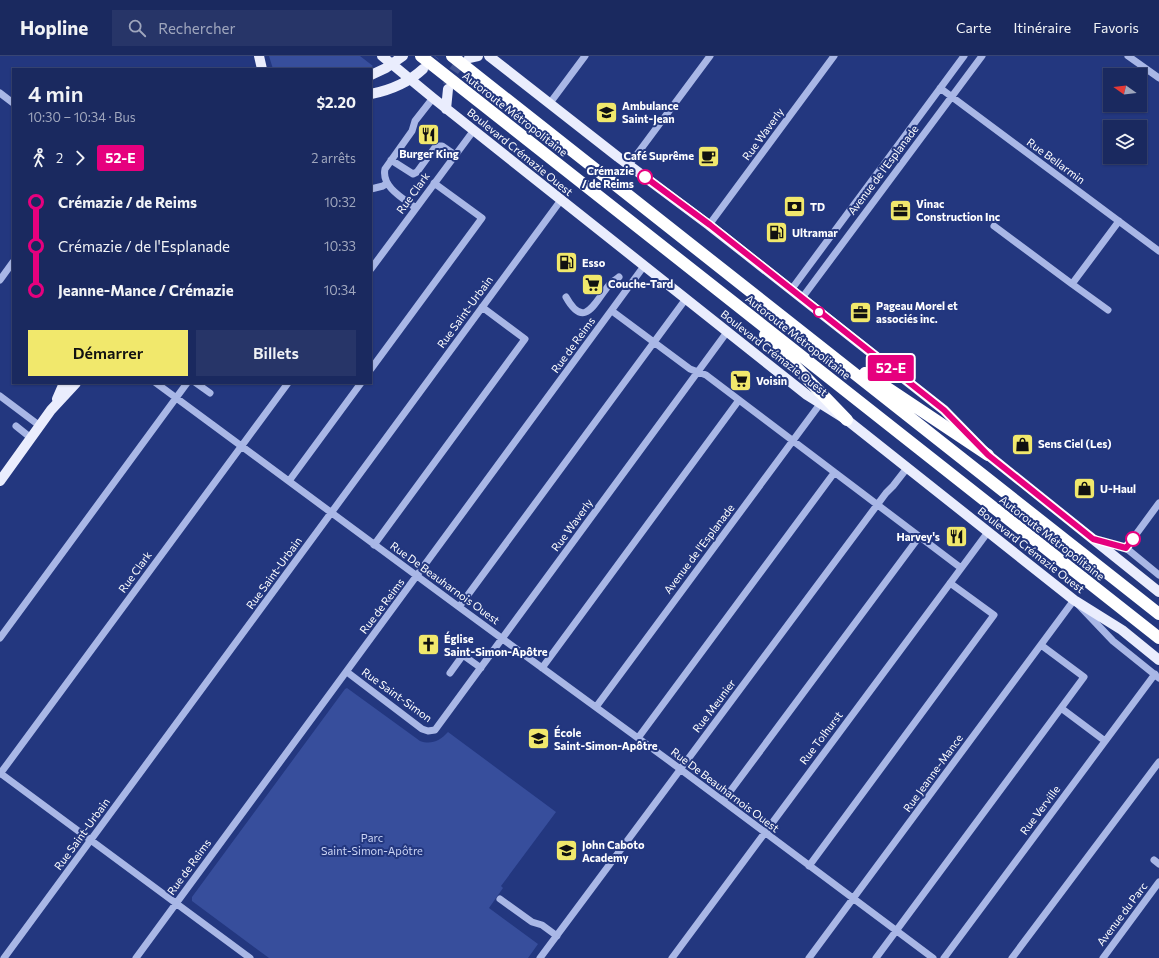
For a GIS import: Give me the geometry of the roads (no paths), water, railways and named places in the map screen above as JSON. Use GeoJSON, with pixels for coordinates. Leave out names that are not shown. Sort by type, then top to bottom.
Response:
{"type":"FeatureCollection","features":[{"type":"Feature","properties":{"kind":"highway","name":"Autoroute Métropolitaine"},"geometry":{"type":"LineString","coordinates":[[421,56],[1159,638]]}},
{"type":"Feature","properties":{"kind":"highway","name":"Autoroute Métropolitaine"},"geometry":{"type":"LineString","coordinates":[[452,56],[1159,614]]}},
{"type":"Feature","properties":{"kind":"highway"},"geometry":{"type":"LineString","coordinates":[[732,301],[847,420]]}},
{"type":"Feature","properties":{"kind":"highway"},"geometry":{"type":"LineString","coordinates":[[793,325],[988,455]]}},
{"type":"Feature","properties":{"kind":"main road"},"geometry":{"type":"LineString","coordinates":[[259,56],[262,68]]}},
{"type":"Feature","properties":{"kind":"main road","name":"Boulevard Crémazie Ouest"},"geometry":{"type":"LineString","coordinates":[[382,56],[446,109],[807,396],[847,420],[1074,600],[1122,630],[1159,660]]}},
{"type":"Feature","properties":{"kind":"main road"},"geometry":{"type":"LineString","coordinates":[[372,74],[392,64],[403,56]]}},
{"type":"Feature","properties":{"kind":"main road"},"geometry":{"type":"LineString","coordinates":[[489,56],[629,165],[710,225],[944,410],[988,455],[1159,592]]}},
{"type":"Feature","properties":{"kind":"main road"},"geometry":{"type":"LineString","coordinates":[[372,94],[394,88],[423,70]]}},
{"type":"Feature","properties":{"kind":"main road"},"geometry":{"type":"LineString","coordinates":[[446,109],[448,89]]}},
{"type":"Feature","properties":{"kind":"main road"},"geometry":{"type":"LineString","coordinates":[[51,410],[64,384]]}},
{"type":"Feature","properties":{"kind":"main road"},"geometry":{"type":"LineString","coordinates":[[0,481],[51,410],[75,384]]}},
{"type":"Feature","properties":{"kind":"street"},"geometry":{"type":"LineString","coordinates":[[550,103],[585,56]]}},
{"type":"Feature","properties":{"kind":"street"},"geometry":{"type":"LineString","coordinates":[[629,165],[710,56]]}},
{"type":"Feature","properties":{"kind":"street","name":"Rue Waverly"},"geometry":{"type":"LineString","coordinates":[[710,225],[834,56]]}},
{"type":"Feature","properties":{"kind":"street","name":"Avenue de l'Esplanade"},"geometry":{"type":"LineString","coordinates":[[791,290],[964,56]]}},
{"type":"Feature","properties":{"kind":"street","name":"Avenue de l'Esplanade"},"geometry":{"type":"LineString","coordinates":[[802,298],[982,56]]}},
{"type":"Feature","properties":{"kind":"street"},"geometry":{"type":"LineString","coordinates":[[1128,56],[1159,78]]}},
{"type":"Feature","properties":{"kind":"street","name":"Rue Bellarmin"},"geometry":{"type":"LineString","coordinates":[[940,88],[1159,251]]}},
{"type":"Feature","properties":{"kind":"street"},"geometry":{"type":"LineString","coordinates":[[0,93],[12,102]]}},
{"type":"Feature","properties":{"kind":"street"},"geometry":{"type":"LineString","coordinates":[[416,208],[387,183],[384,174],[391,160],[412,131],[415,121],[433,98]]}},
{"type":"Feature","properties":{"kind":"street","name":"Rue Clark"},"geometry":{"type":"LineString","coordinates":[[372,268],[474,130]]}},
{"type":"Feature","properties":{"kind":"street"},"geometry":{"type":"LineString","coordinates":[[391,160],[413,174],[417,172],[436,146],[442,146],[454,155]]}},
{"type":"Feature","properties":{"kind":"street"},"geometry":{"type":"LineString","coordinates":[[372,189],[383,186],[387,183]]}},
{"type":"Feature","properties":{"kind":"street"},"geometry":{"type":"LineString","coordinates":[[372,368],[482,218],[434,183]]}},
{"type":"Feature","properties":{"kind":"street","name":"Rue Saint-Urbain"},"geometry":{"type":"LineString","coordinates":[[4,958],[561,200]]}},
{"type":"Feature","properties":{"kind":"street"},"geometry":{"type":"LineString","coordinates":[[1072,284],[1119,221]]}},
{"type":"Feature","properties":{"kind":"street"},"geometry":{"type":"LineString","coordinates":[[994,226],[1108,310]]}},
{"type":"Feature","properties":{"kind":"street"},"geometry":{"type":"LineString","coordinates":[[0,280],[12,263]]}},
{"type":"Feature","properties":{"kind":"street","name":"Rue de Reims"},"geometry":{"type":"LineString","coordinates":[[136,958],[418,576],[644,266]]}},
{"type":"Feature","properties":{"kind":"street"},"geometry":{"type":"LineString","coordinates":[[566,297],[572,308],[580,313],[585,313],[591,309],[611,283],[619,277]]}},
{"type":"Feature","properties":{"kind":"street"},"geometry":{"type":"LineString","coordinates":[[459,607],[685,300]]}},
{"type":"Feature","properties":{"kind":"street"},"geometry":{"type":"LineString","coordinates":[[374,545],[525,339],[482,307]]}},
{"type":"Feature","properties":{"kind":"street"},"geometry":{"type":"LineString","coordinates":[[612,311],[690,369],[706,375],[961,568]]}},
{"type":"Feature","properties":{"kind":"street","name":"Rue Waverly"},"geometry":{"type":"LineString","coordinates":[[435,730],[727,332]]}},
{"type":"Feature","properties":{"kind":"street","name":"Rue De Beauharnois Ouest"},"geometry":{"type":"LineString","coordinates":[[157,384],[638,738],[933,958]]}},
{"type":"Feature","properties":{"kind":"street"},"geometry":{"type":"LineString","coordinates":[[0,638],[187,384]]}},
{"type":"Feature","properties":{"kind":"street"},"geometry":{"type":"LineString","coordinates":[[197,384],[210,393]]}},
{"type":"Feature","properties":{"kind":"street","name":"Rue Clark"},"geometry":{"type":"LineString","coordinates":[[0,773],[287,384]]}},
{"type":"Feature","properties":{"kind":"street"},"geometry":{"type":"LineString","coordinates":[[289,481],[360,384]]}},
{"type":"Feature","properties":{"kind":"street"},"geometry":{"type":"LineString","coordinates":[[0,396],[40,426]]}},
{"type":"Feature","properties":{"kind":"street"},"geometry":{"type":"LineString","coordinates":[[542,668],[739,400]]}},
{"type":"Feature","properties":{"kind":"street","name":"Avenue de l'Esplanade"},"geometry":{"type":"LineString","coordinates":[[596,707],[820,404]]}},
{"type":"Feature","properties":{"kind":"street"},"geometry":{"type":"LineString","coordinates":[[16,426],[31,438]]}},
{"type":"Feature","properties":{"kind":"street","name":"Rue Meunier"},"geometry":{"type":"LineString","coordinates":[[540,958],[877,505],[907,468]]}},
{"type":"Feature","properties":{"kind":"street"},"geometry":{"type":"LineString","coordinates":[[638,738],[834,473]]}},
{"type":"Feature","properties":{"kind":"street"},"geometry":{"type":"LineString","coordinates":[[1126,548],[1159,503]]}},
{"type":"Feature","properties":{"kind":"street","name":"Rue Tolhurst"},"geometry":{"type":"LineString","coordinates":[[672,958],[988,532]]}},
{"type":"Feature","properties":{"kind":"street"},"geometry":{"type":"LineString","coordinates":[[723,801],[919,537]]}},
{"type":"Feature","properties":{"kind":"street"},"geometry":{"type":"LineString","coordinates":[[1093,539],[1126,548],[1159,575]]}},
{"type":"Feature","properties":{"kind":"street"},"geometry":{"type":"LineString","coordinates":[[809,866],[994,615],[950,583]]}},
{"type":"Feature","properties":{"kind":"street"},"geometry":{"type":"LineString","coordinates":[[1074,600],[1113,641],[1157,676]]}},
{"type":"Feature","properties":{"kind":"street","name":"Rue Jeanne-Mance"},"geometry":{"type":"LineString","coordinates":[[809,958],[1074,600]]}},
{"type":"Feature","properties":{"kind":"street"},"geometry":{"type":"LineString","coordinates":[[876,958],[1084,677],[1041,645]]}},
{"type":"Feature","properties":{"kind":"street"},"geometry":{"type":"LineString","coordinates":[[450,673],[461,654],[481,668]]}},
{"type":"Feature","properties":{"kind":"street","name":"Rue Saint-Simon"},"geometry":{"type":"LineString","coordinates":[[347,672],[422,729],[430,732],[435,730]]}},
{"type":"Feature","properties":{"kind":"street","name":"Rue Verville"},"geometry":{"type":"LineString","coordinates":[[944,958],[1105,741],[1157,676]]}},
{"type":"Feature","properties":{"kind":"street"},"geometry":{"type":"LineString","coordinates":[[1061,708],[1105,741]]}},
{"type":"Feature","properties":{"kind":"street"},"geometry":{"type":"LineString","coordinates":[[1012,958],[1159,762]]}},
{"type":"Feature","properties":{"kind":"street"},"geometry":{"type":"LineString","coordinates":[[0,773],[250,958]]}},
{"type":"Feature","properties":{"kind":"street","name":"Avenue du Parc"},"geometry":{"type":"LineString","coordinates":[[1103,958],[1159,882]]}},
{"type":"Feature","properties":{"kind":"street"},"geometry":{"type":"LineString","coordinates":[[500,899],[532,922],[542,925],[557,936]]}},
{"type":"Feature","properties":{"kind":"tunnel"},"geometry":{"type":"LineString","coordinates":[[425,68],[435,56]]}},
{"type":"Feature","properties":{"kind":"tunnel"},"geometry":{"type":"LineString","coordinates":[[448,85],[454,70],[465,59]]}},
{"type":"Feature","properties":{"kind":"place","name":"Ambulance Saint-Jean"},"geometry":{"type":"Point","coordinates":[607,112]}},
{"type":"Feature","properties":{"kind":"place","name":"Burger King"},"geometry":{"type":"Point","coordinates":[429,134]}},
{"type":"Feature","properties":{"kind":"place","name":"Café Suprême"},"geometry":{"type":"Point","coordinates":[709,156]}},
{"type":"Feature","properties":{"kind":"place","name":"Crémazie / de Reims"},"geometry":{"type":"Point","coordinates":[645,177]}},
{"type":"Feature","properties":{"kind":"place","name":"TD"},"geometry":{"type":"Point","coordinates":[794,207]}},
{"type":"Feature","properties":{"kind":"place","name":"Vinac Construction Inc"},"geometry":{"type":"Point","coordinates":[901,210]}},
{"type":"Feature","properties":{"kind":"place","name":"Ultramar"},"geometry":{"type":"Point","coordinates":[777,233]}},
{"type":"Feature","properties":{"kind":"place","name":"Esso"},"geometry":{"type":"Point","coordinates":[566,263]}},
{"type":"Feature","properties":{"kind":"place","name":"Couche-Tard"},"geometry":{"type":"Point","coordinates":[593,284]}},
{"type":"Feature","properties":{"kind":"place","name":"Pageau Morel et associés inc."},"geometry":{"type":"Point","coordinates":[860,312]}},
{"type":"Feature","properties":{"kind":"place","name":"Voisin"},"geometry":{"type":"Point","coordinates":[741,381]}},
{"type":"Feature","properties":{"kind":"place","name":"Sens Ciel (Les)"},"geometry":{"type":"Point","coordinates":[1023,444]}},
{"type":"Feature","properties":{"kind":"place","name":"U-Haul"},"geometry":{"type":"Point","coordinates":[1085,489]}},
{"type":"Feature","properties":{"kind":"place","name":"Harvey's"},"geometry":{"type":"Point","coordinates":[956,537]}},
{"type":"Feature","properties":{"kind":"place","name":"Église Saint-Simon-Apôtre"},"geometry":{"type":"Point","coordinates":[428,645]}},
{"type":"Feature","properties":{"kind":"place","name":"École Saint-Simon-Apôtre"},"geometry":{"type":"Point","coordinates":[538,739]}},
{"type":"Feature","properties":{"kind":"place","name":"John Caboto Academy"},"geometry":{"type":"Point","coordinates":[567,851]}},
{"type":"Feature","properties":{"kind":"park label","name":"Parc Saint-Simon-Apôtre"},"geometry":{"type":"Point","coordinates":[372,844]}}]}
